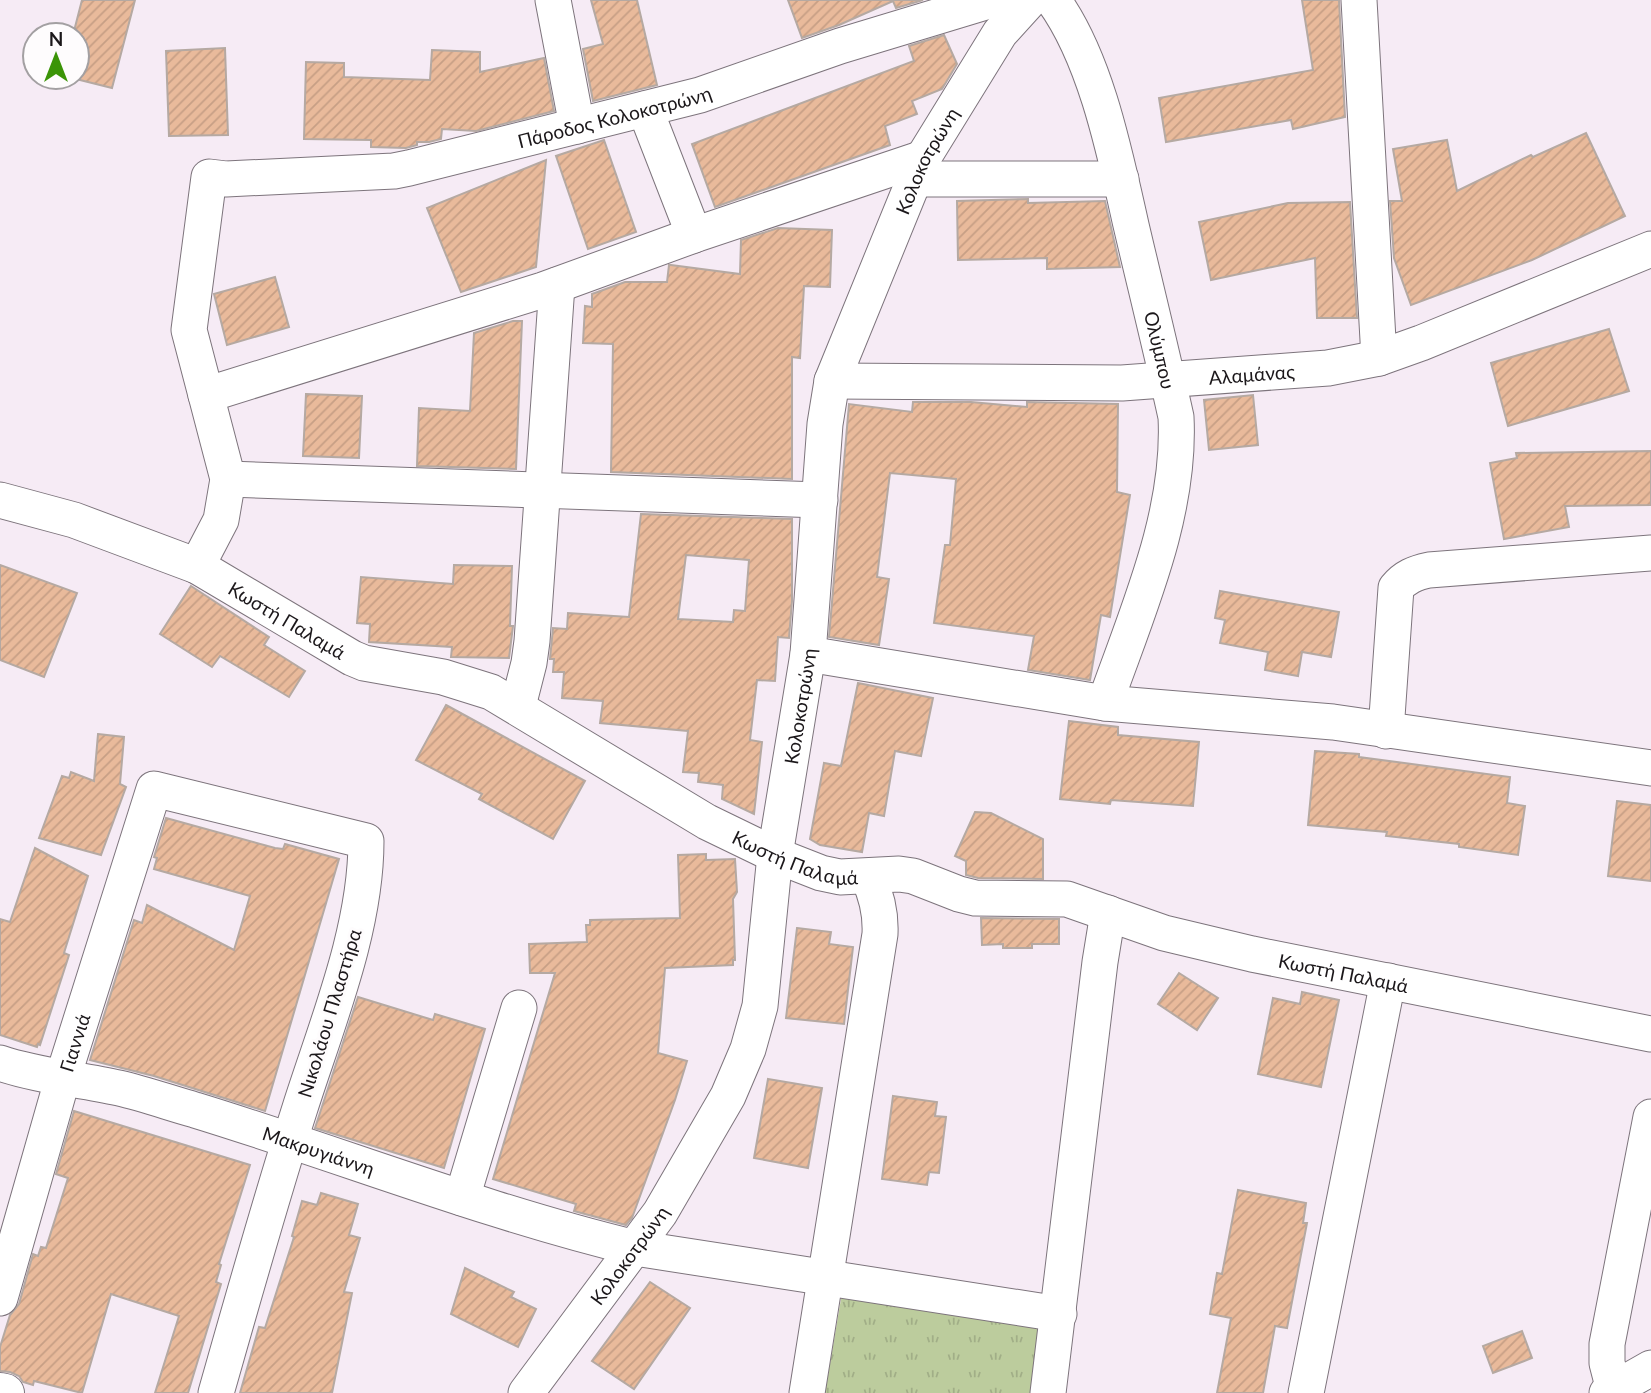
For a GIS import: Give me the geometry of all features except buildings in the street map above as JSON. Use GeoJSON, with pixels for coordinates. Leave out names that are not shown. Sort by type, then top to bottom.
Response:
{"type":"FeatureCollection","features":[{"type":"Feature","properties":{"kind":"street"},"geometry":{"type":"LineString","coordinates":[[553,0],[577,126]]}},
{"type":"Feature","properties":{"kind":"street","name":"Πάροδος Κολοκοτρώνη"},"geometry":{"type":"LineString","coordinates":[[206,395],[189,330],[209,177],[226,179],[394,171],[700,94],[840,46],[992,0]]}},
{"type":"Feature","properties":{"kind":"street","name":"Κολοκοτρώνη"},"geometry":{"type":"LineString","coordinates":[[526,1393],[635,1248],[694,1158],[728,1096],[748,1049],[760,1006],[775,855],[808,654],[825,424],[832,382],[918,169],[1000,33],[1030,0]]}},
{"type":"Feature","properties":{"kind":"street","name":"Ολύμπου"},"geometry":{"type":"LineString","coordinates":[[1053,0],[1081,50],[1097,93],[1121,179],[1176,417],[1177,444],[1171,492],[1144,592],[1105,703]]}},
{"type":"Feature","properties":{"kind":"street"},"geometry":{"type":"LineString","coordinates":[[1359,0],[1380,358]]}},
{"type":"Feature","properties":{"kind":"street"},"geometry":{"type":"LineString","coordinates":[[645,109],[694,235]]}},
{"type":"Feature","properties":{"kind":"street"},"geometry":{"type":"LineString","coordinates":[[197,566],[221,520],[228,479],[206,395],[557,285],[694,235],[918,169],[1121,179]]}},
{"type":"Feature","properties":{"kind":"street","name":"Αλαμάνας"},"geometry":{"type":"LineString","coordinates":[[832,382],[1078,384],[1301,371],[1380,358],[1651,249]]}},
{"type":"Feature","properties":{"kind":"street"},"geometry":{"type":"LineString","coordinates":[[517,706],[532,641],[557,285]]}},
{"type":"Feature","properties":{"kind":"street"},"geometry":{"type":"LineString","coordinates":[[228,479],[820,500]]}},
{"type":"Feature","properties":{"kind":"street","name":"Κωστή Παλαμά"},"geometry":{"type":"LineString","coordinates":[[0,500],[94,527],[197,566],[364,663],[457,681],[491,692],[666,799],[775,855],[829,876],[868,877],[899,874],[913,876],[975,898],[1067,899],[1164,933],[1651,1034]]}},
{"type":"Feature","properties":{"kind":"street"},"geometry":{"type":"LineString","coordinates":[[1386,731],[1396,588],[1402,580],[1414,573],[1429,570],[1651,553]]}},
{"type":"Feature","properties":{"kind":"street"},"geometry":{"type":"LineString","coordinates":[[808,654],[1105,703],[1304,719],[1651,768]]}},
{"type":"Feature","properties":{"kind":"street","name":"Γιαννιά"},"geometry":{"type":"LineString","coordinates":[[0,1298],[63,1077],[154,789]]}},
{"type":"Feature","properties":{"kind":"street","name":"Νικολάου Πλαστήρα"},"geometry":{"type":"LineString","coordinates":[[154,789],[366,841],[364,890],[357,928],[290,1139],[216,1393]]}},
{"type":"Feature","properties":{"kind":"street"},"geometry":{"type":"LineString","coordinates":[[807,1393],[880,934],[880,909],[868,877]]}},
{"type":"Feature","properties":{"kind":"street"},"geometry":{"type":"LineString","coordinates":[[1048,1393],[1108,913]]}},
{"type":"Feature","properties":{"kind":"street"},"geometry":{"type":"LineString","coordinates":[[1306,1393],[1388,981]]}},
{"type":"Feature","properties":{"kind":"street"},"geometry":{"type":"LineString","coordinates":[[462,1198],[519,1007]]}},
{"type":"Feature","properties":{"kind":"street","name":"Μακρυγιάννη"},"geometry":{"type":"LineString","coordinates":[[0,1063],[20,1070],[121,1088],[290,1139],[396,1177],[532,1220],[635,1248],[1059,1314]]}},
{"type":"Feature","properties":{"kind":"street"},"geometry":{"type":"LineString","coordinates":[[1651,1116],[1607,1344],[1611,1392],[1651,1368]]}},
{"type":"Feature","properties":{"kind":"green space"},"geometry":{"type":"Polygon","coordinates":[[[842,1293],[1044,1327],[1035,1393],[825,1393],[842,1293]]]}}]}
